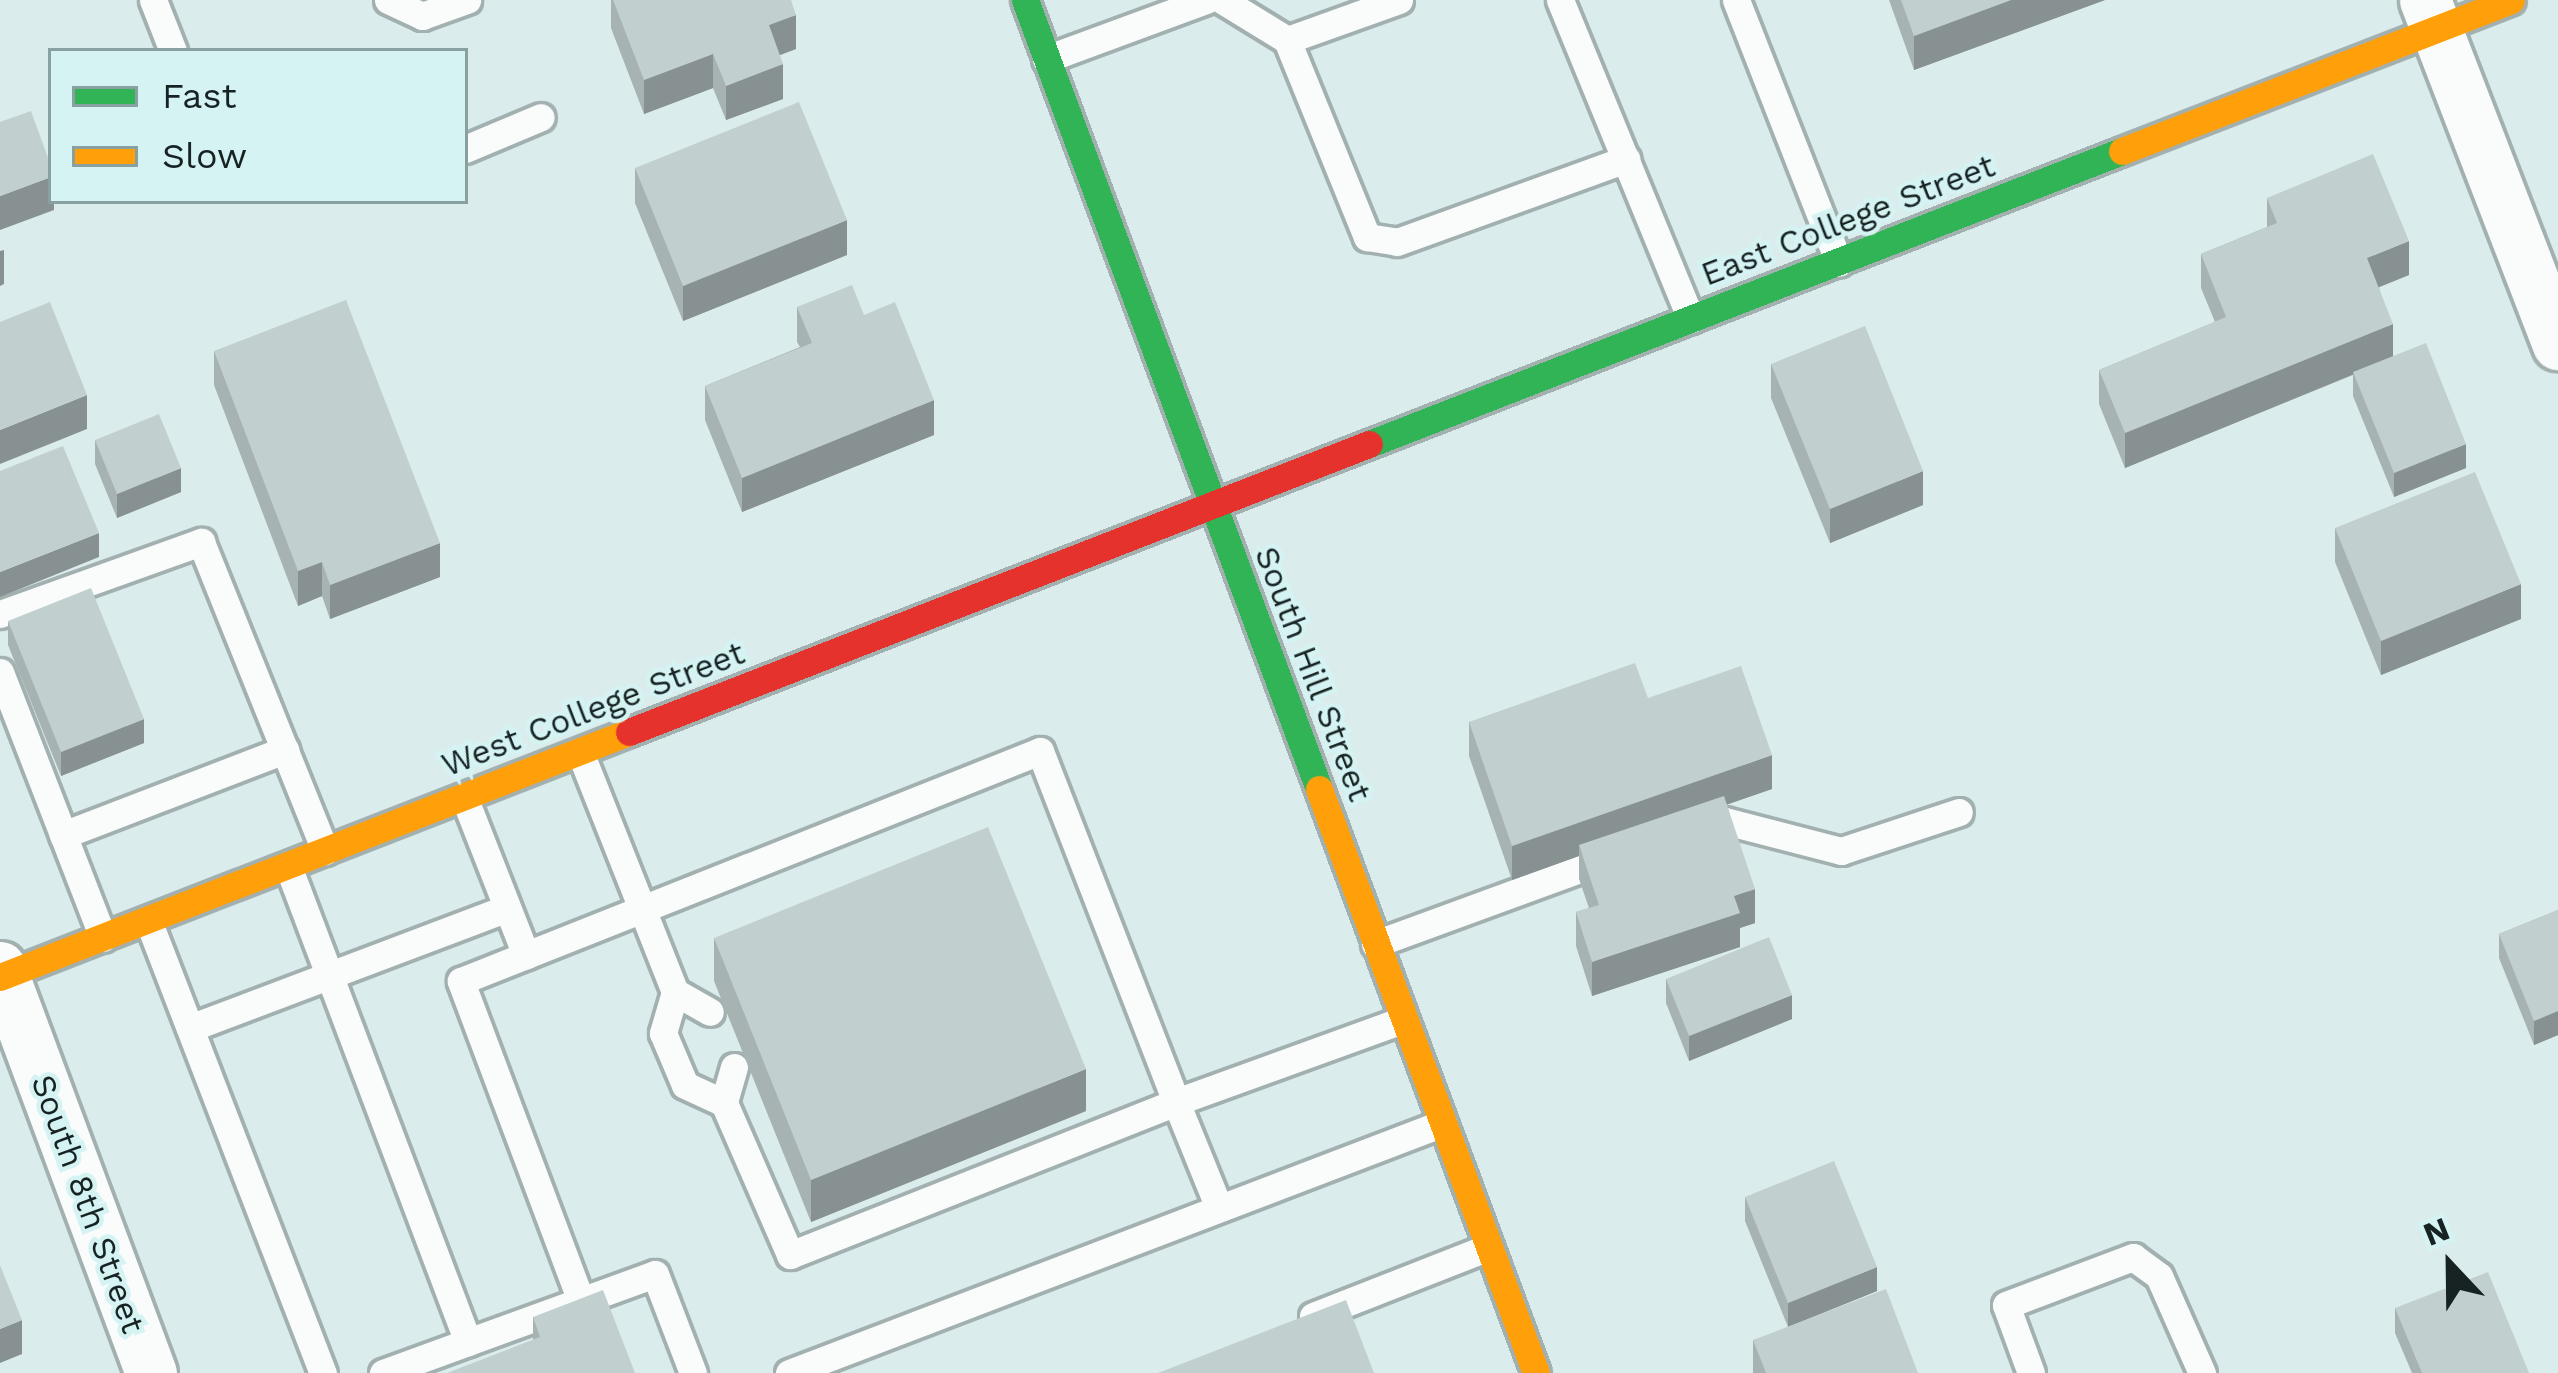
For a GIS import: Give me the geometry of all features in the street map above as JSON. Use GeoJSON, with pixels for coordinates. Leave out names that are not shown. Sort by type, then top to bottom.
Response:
{"type":"FeatureCollection","features":[{"type":"Feature","properties":{"kind":"street","name":"South Hill Street"},"geometry":{"type":"LineString","coordinates":[[1024,0],[1536,1373]]}},
{"type":"Feature","properties":{"kind":"street","name":"East College Street"},"geometry":{"type":"LineString","coordinates":[[1211,507],[1839,263],[2430,14],[2511,0]]}},
{"type":"Feature","properties":{"kind":"street"},"geometry":{"type":"LineString","coordinates":[[2430,14],[2553,318]]}},
{"type":"Feature","properties":{"kind":"street","name":"West College Street"},"geometry":{"type":"LineString","coordinates":[[1,973],[103,938],[1211,507]]}},
{"type":"Feature","properties":{"kind":"street","name":"South 8th Street"},"geometry":{"type":"LineString","coordinates":[[1,973],[151,1373]]}},
{"type":"Feature","properties":{"kind":"lane"},"geometry":{"type":"LineString","coordinates":[[153,0],[172,48]]}},
{"type":"Feature","properties":{"kind":"lane"},"geometry":{"type":"LineString","coordinates":[[388,0],[422,16],[467,0]]}},
{"type":"Feature","properties":{"kind":"lane"},"geometry":{"type":"LineString","coordinates":[[1046,59],[1206,0]]}},
{"type":"Feature","properties":{"kind":"lane"},"geometry":{"type":"LineString","coordinates":[[1222,0],[1287,40],[1367,237],[1397,242],[1626,159]]}},
{"type":"Feature","properties":{"kind":"lane"},"geometry":{"type":"LineString","coordinates":[[1287,40],[1399,0]]}},
{"type":"Feature","properties":{"kind":"lane"},"geometry":{"type":"LineString","coordinates":[[1736,0],[1839,263]]}},
{"type":"Feature","properties":{"kind":"lane"},"geometry":{"type":"LineString","coordinates":[[1566,2],[1691,319]]}},
{"type":"Feature","properties":{"kind":"lane"},"geometry":{"type":"LineString","coordinates":[[468,148],[541,116]]}},
{"type":"Feature","properties":{"kind":"lane"},"geometry":{"type":"LineString","coordinates":[[0,614],[201,542],[325,851]]}},
{"type":"Feature","properties":{"kind":"lane"},"geometry":{"type":"LineString","coordinates":[[0,672],[103,938]]}},
{"type":"Feature","properties":{"kind":"lane"},"geometry":{"type":"LineString","coordinates":[[63,835],[285,750]]}},
{"type":"Feature","properties":{"kind":"lane"},"geometry":{"type":"LineString","coordinates":[[581,1301],[461,982],[1040,751],[1219,1208]]}},
{"type":"Feature","properties":{"kind":"lane"},"geometry":{"type":"LineString","coordinates":[[580,752],[675,992],[663,1033],[685,1085],[724,1103]]}},
{"type":"Feature","properties":{"kind":"lane"},"geometry":{"type":"LineString","coordinates":[[464,797],[526,956]]}},
{"type":"Feature","properties":{"kind":"lane"},"geometry":{"type":"LineString","coordinates":[[1375,944],[1725,821],[1841,851],[1959,812]]}},
{"type":"Feature","properties":{"kind":"lane"},"geometry":{"type":"LineString","coordinates":[[288,866],[468,1342]]}},
{"type":"Feature","properties":{"kind":"lane"},"geometry":{"type":"LineString","coordinates":[[190,1028],[507,908]]}},
{"type":"Feature","properties":{"kind":"lane"},"geometry":{"type":"LineString","coordinates":[[148,920],[323,1373]]}},
{"type":"Feature","properties":{"kind":"lane"},"geometry":{"type":"LineString","coordinates":[[675,992],[710,1012]]}},
{"type":"Feature","properties":{"kind":"lane"},"geometry":{"type":"LineString","coordinates":[[734,1067],[724,1103],[790,1255],[1177,1102],[1403,1020]]}},
{"type":"Feature","properties":{"kind":"lane"},"geometry":{"type":"LineString","coordinates":[[789,1373],[1443,1123]]}},
{"type":"Feature","properties":{"kind":"lane"},"geometry":{"type":"LineString","coordinates":[[1276,1331],[1489,1247]]}},
{"type":"Feature","properties":{"kind":"lane"},"geometry":{"type":"LineString","coordinates":[[2031,1373],[2006,1305],[2133,1257],[2159,1276],[2202,1373]]}},
{"type":"Feature","properties":{"kind":"lane"},"geometry":{"type":"LineString","coordinates":[[382,1373],[655,1274],[693,1373]]}},
{"type":"Feature","properties":{"kind":"building"},"geometry":{"type":"Polygon","coordinates":[[[613,0],[791,0],[796,15],[769,25],[783,64],[726,86],[713,54],[644,80],[613,0]]]}},
{"type":"Feature","properties":{"kind":"building"},"geometry":{"type":"Polygon","coordinates":[[[1901,0],[2011,0],[1914,36],[1901,0]]]}},
{"type":"Feature","properties":{"kind":"building"},"geometry":{"type":"Polygon","coordinates":[[[799,102],[847,220],[683,286],[635,168],[799,102]]]}},
{"type":"Feature","properties":{"kind":"building"},"geometry":{"type":"Polygon","coordinates":[[[31,111],[48,158],[48,178],[0,196],[0,122],[31,111]]]}},
{"type":"Feature","properties":{"kind":"building"},"geometry":{"type":"Polygon","coordinates":[[[2373,154],[2409,241],[2367,258],[2393,324],[2125,433],[2099,370],[2226,317],[2201,254],[2277,223],[2267,198],[2373,154]]]}},
{"type":"Feature","properties":{"kind":"building"},"geometry":{"type":"Polygon","coordinates":[[[852,285],[864,315],[895,302],[934,400],[742,478],[705,386],[812,343],[797,307],[852,285]]]}},
{"type":"Feature","properties":{"kind":"building"},"geometry":{"type":"Polygon","coordinates":[[[346,300],[440,543],[330,585],[322,562],[298,571],[214,351],[346,300]]]}},
{"type":"Feature","properties":{"kind":"building"},"geometry":{"type":"Polygon","coordinates":[[[50,302],[87,395],[0,430],[0,322],[50,302]]]}},
{"type":"Feature","properties":{"kind":"building"},"geometry":{"type":"Polygon","coordinates":[[[1865,326],[1923,471],[1830,509],[1771,364],[1865,326]]]}},
{"type":"Feature","properties":{"kind":"building"},"geometry":{"type":"Polygon","coordinates":[[[2426,343],[2466,444],[2394,473],[2353,372],[2426,343]]]}},
{"type":"Feature","properties":{"kind":"building"},"geometry":{"type":"Polygon","coordinates":[[[159,414],[181,468],[117,494],[95,440],[159,414]]]}},
{"type":"Feature","properties":{"kind":"building"},"geometry":{"type":"Polygon","coordinates":[[[63,446],[99,533],[0,572],[0,471],[63,446]]]}},
{"type":"Feature","properties":{"kind":"building"},"geometry":{"type":"Polygon","coordinates":[[[2475,472],[2521,584],[2381,641],[2335,528],[2475,472]]]}},
{"type":"Feature","properties":{"kind":"building"},"geometry":{"type":"Polygon","coordinates":[[[91,588],[144,719],[61,752],[8,621],[91,588]]]}},
{"type":"Feature","properties":{"kind":"building"},"geometry":{"type":"Polygon","coordinates":[[[1635,663],[1648,698],[1741,666],[1772,755],[1512,846],[1469,722],[1635,663]]]}},
{"type":"Feature","properties":{"kind":"building"},"geometry":{"type":"Polygon","coordinates":[[[1724,796],[1755,889],[1734,896],[1740,913],[1592,962],[1576,912],[1599,905],[1579,845],[1724,796]]]}},
{"type":"Feature","properties":{"kind":"building"},"geometry":{"type":"Polygon","coordinates":[[[988,827],[1086,1069],[811,1180],[714,938],[988,827]]]}},
{"type":"Feature","properties":{"kind":"building"},"geometry":{"type":"Polygon","coordinates":[[[2558,910],[2558,1011],[2534,1021],[2499,934],[2558,910]]]}},
{"type":"Feature","properties":{"kind":"building"},"geometry":{"type":"Polygon","coordinates":[[[1769,937],[1792,995],[1689,1036],[1666,979],[1769,937]]]}},
{"type":"Feature","properties":{"kind":"building"},"geometry":{"type":"Polygon","coordinates":[[[1834,1161],[1877,1267],[1788,1303],[1745,1197],[1834,1161]]]}},
{"type":"Feature","properties":{"kind":"building"},"geometry":{"type":"Polygon","coordinates":[[[0,1265],[22,1320],[0,1329],[0,1265]]]}},
{"type":"Feature","properties":{"kind":"building"},"geometry":{"type":"Polygon","coordinates":[[[2488,1272],[2529,1373],[2422,1373],[2395,1308],[2488,1272]]]}},
{"type":"Feature","properties":{"kind":"building"},"geometry":{"type":"Polygon","coordinates":[[[1886,1289],[1918,1373],[1766,1373],[1753,1340],[1886,1289]]]}},
{"type":"Feature","properties":{"kind":"building"},"geometry":{"type":"Polygon","coordinates":[[[603,1290],[635,1373],[447,1373],[540,1337],[533,1317],[603,1290]]]}},
{"type":"Feature","properties":{"kind":"building"},"geometry":{"type":"Polygon","coordinates":[[[1346,1300],[1374,1373],[1158,1373],[1346,1300]]]}},
{"type":"Feature","properties":{"kind":"traffic: fast"},"geometry":{"type":"LineString","coordinates":[[1025,0],[1319,789]]}},
{"type":"Feature","properties":{"kind":"traffic: fast"},"geometry":{"type":"LineString","coordinates":[[1369,444],[2122,151]]}},
{"type":"Feature","properties":{"kind":"traffic: slow"},"geometry":{"type":"LineString","coordinates":[[2122,151],[2511,0]]}},
{"type":"Feature","properties":{"kind":"traffic: slow"},"geometry":{"type":"LineString","coordinates":[[0,977],[629,732]]}},
{"type":"Feature","properties":{"kind":"traffic: slow"},"geometry":{"type":"LineString","coordinates":[[1319,789],[1536,1373]]}},
{"type":"Feature","properties":{"kind":"traffic: jam"},"geometry":{"type":"LineString","coordinates":[[629,732],[1369,444]]}}]}
